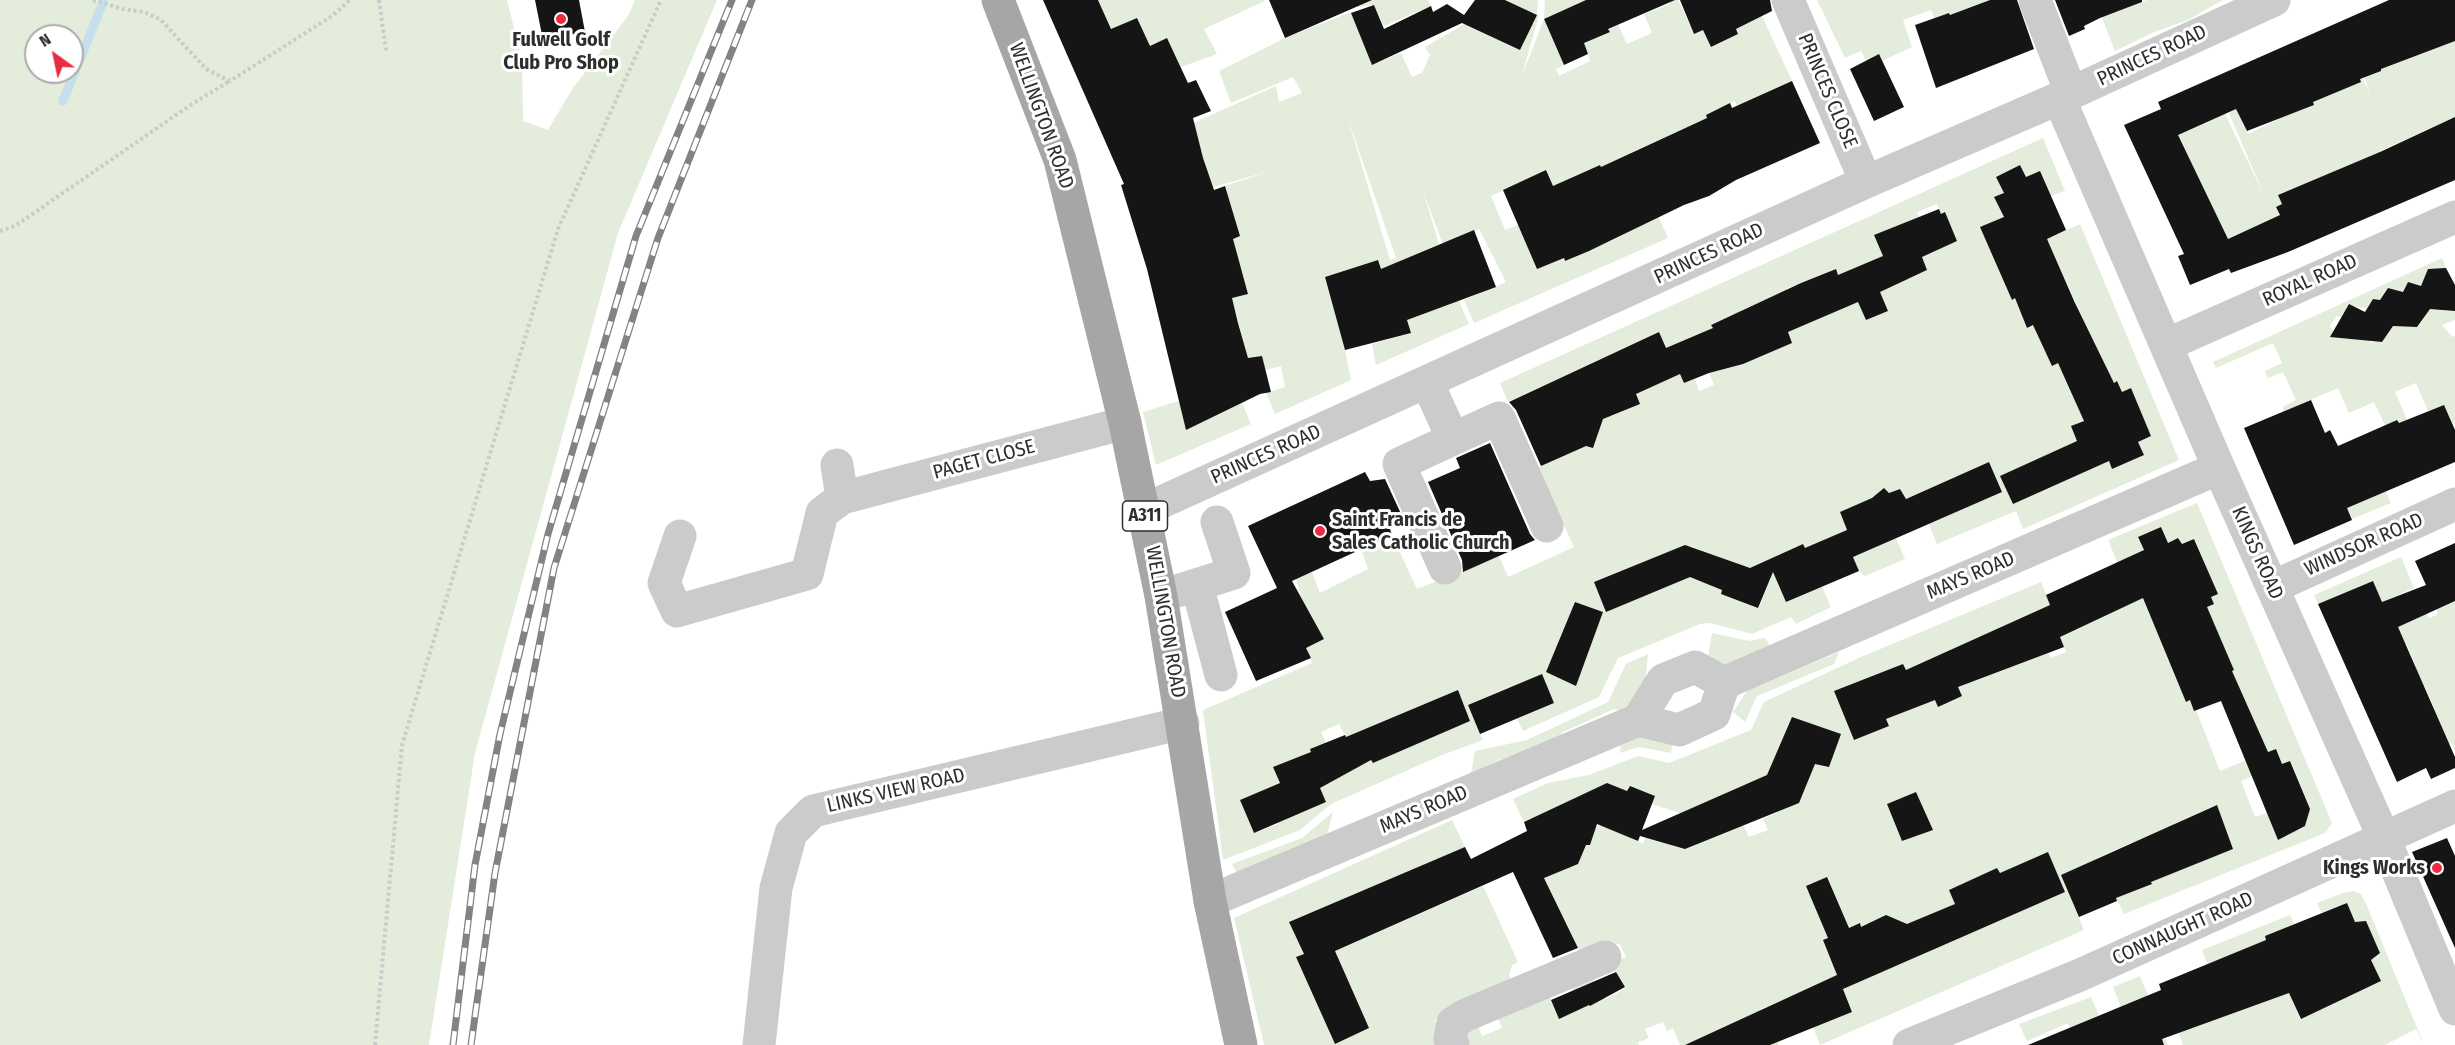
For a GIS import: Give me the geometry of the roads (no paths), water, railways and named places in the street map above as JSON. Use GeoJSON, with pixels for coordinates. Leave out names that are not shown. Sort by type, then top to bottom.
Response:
{"type":"FeatureCollection","features":[{"type":"Feature","properties":{"kind":"main road","name":"WELLINGTON ROAD"},"geometry":{"type":"LineString","coordinates":[[998,0],[1060,160],[1125,423],[1161,596],[1210,900],[1240,1045]]}},
{"type":"Feature","properties":{"kind":"street","name":"PRINCES CLOSE"},"geometry":{"type":"LineString","coordinates":[[1788,0],[1866,182]]}},
{"type":"Feature","properties":{"kind":"street","name":"KINGS ROAD"},"geometry":{"type":"LineString","coordinates":[[2035,0],[2065,95],[2166,345],[2384,838],[2455,1009]]}},
{"type":"Feature","properties":{"kind":"street","name":"PRINCES ROAD"},"geometry":{"type":"LineString","coordinates":[[1144,510],[1866,182],[2065,95],[2264,2]]}},
{"type":"Feature","properties":{"kind":"street","name":"ROYAL ROAD"},"geometry":{"type":"LineString","coordinates":[[2166,345],[2455,217]]}},
{"type":"Feature","properties":{"kind":"street"},"geometry":{"type":"LineString","coordinates":[[1427,382],[1453,439]]}},
{"type":"Feature","properties":{"kind":"street"},"geometry":{"type":"LineString","coordinates":[[1445,568],[1399,464],[1499,418],[1547,526]]}},
{"type":"Feature","properties":{"kind":"street","name":"PAGET CLOSE"},"geometry":{"type":"LineString","coordinates":[[842,498],[1125,423]]}},
{"type":"Feature","properties":{"kind":"street"},"geometry":{"type":"LineString","coordinates":[[680,536],[664,583],[677,610],[807,574],[822,513],[842,498],[837,465]]}},
{"type":"Feature","properties":{"kind":"street","name":"MAYS ROAD"},"geometry":{"type":"LineString","coordinates":[[1724,683],[2219,468]]}},
{"type":"Feature","properties":{"kind":"street","name":"WINDSOR ROAD"},"geometry":{"type":"LineString","coordinates":[[2272,587],[2455,504]]}},
{"type":"Feature","properties":{"kind":"street"},"geometry":{"type":"LineString","coordinates":[[1161,596],[1234,573],[1217,522]]}},
{"type":"Feature","properties":{"kind":"street"},"geometry":{"type":"LineString","coordinates":[[1197,585],[1221,675]]}},
{"type":"Feature","properties":{"kind":"street"},"geometry":{"type":"LineString","coordinates":[[1695,667],[1724,683],[1713,714],[1679,730],[1638,720],[1663,680],[1695,667]]}},
{"type":"Feature","properties":{"kind":"street","name":"MAYS ROAD"},"geometry":{"type":"LineString","coordinates":[[1210,900],[1638,720]]}},
{"type":"Feature","properties":{"kind":"street","name":"LINKS VIEW ROAD"},"geometry":{"type":"LineString","coordinates":[[759,1045],[776,888],[791,833],[813,811],[1183,723]]}},
{"type":"Feature","properties":{"kind":"street","name":"CONNAUGHT ROAD"},"geometry":{"type":"LineString","coordinates":[[1909,1045],[2080,975],[2455,806]]}},
{"type":"Feature","properties":{"kind":"street"},"geometry":{"type":"LineString","coordinates":[[1453,1045],[1450,1039],[1453,1023],[1466,1015],[1605,957]]}},
{"type":"Feature","properties":{"kind":"waterway"},"geometry":{"type":"LineString","coordinates":[[63,101],[104,0]]}},
{"type":"Feature","properties":{"kind":"railway"},"geometry":{"type":"LineString","coordinates":[[453,1045],[475,865],[500,734],[548,534],[636,236],[732,0]]}},
{"type":"Feature","properties":{"kind":"railway"},"geometry":{"type":"LineString","coordinates":[[471,1045],[495,873],[554,568],[658,238],[752,0]]}},
{"type":"Feature","properties":{"kind":"place","name":"Fulwell Golf Club Pro Shop"},"geometry":{"type":"Point","coordinates":[561,19]}},
{"type":"Feature","properties":{"kind":"place","name":"Saint Francis de Sales Catholic Church"},"geometry":{"type":"Point","coordinates":[1320,531]}},
{"type":"Feature","properties":{"kind":"place","name":"Kings Works"},"geometry":{"type":"Point","coordinates":[2437,868]}}]}
